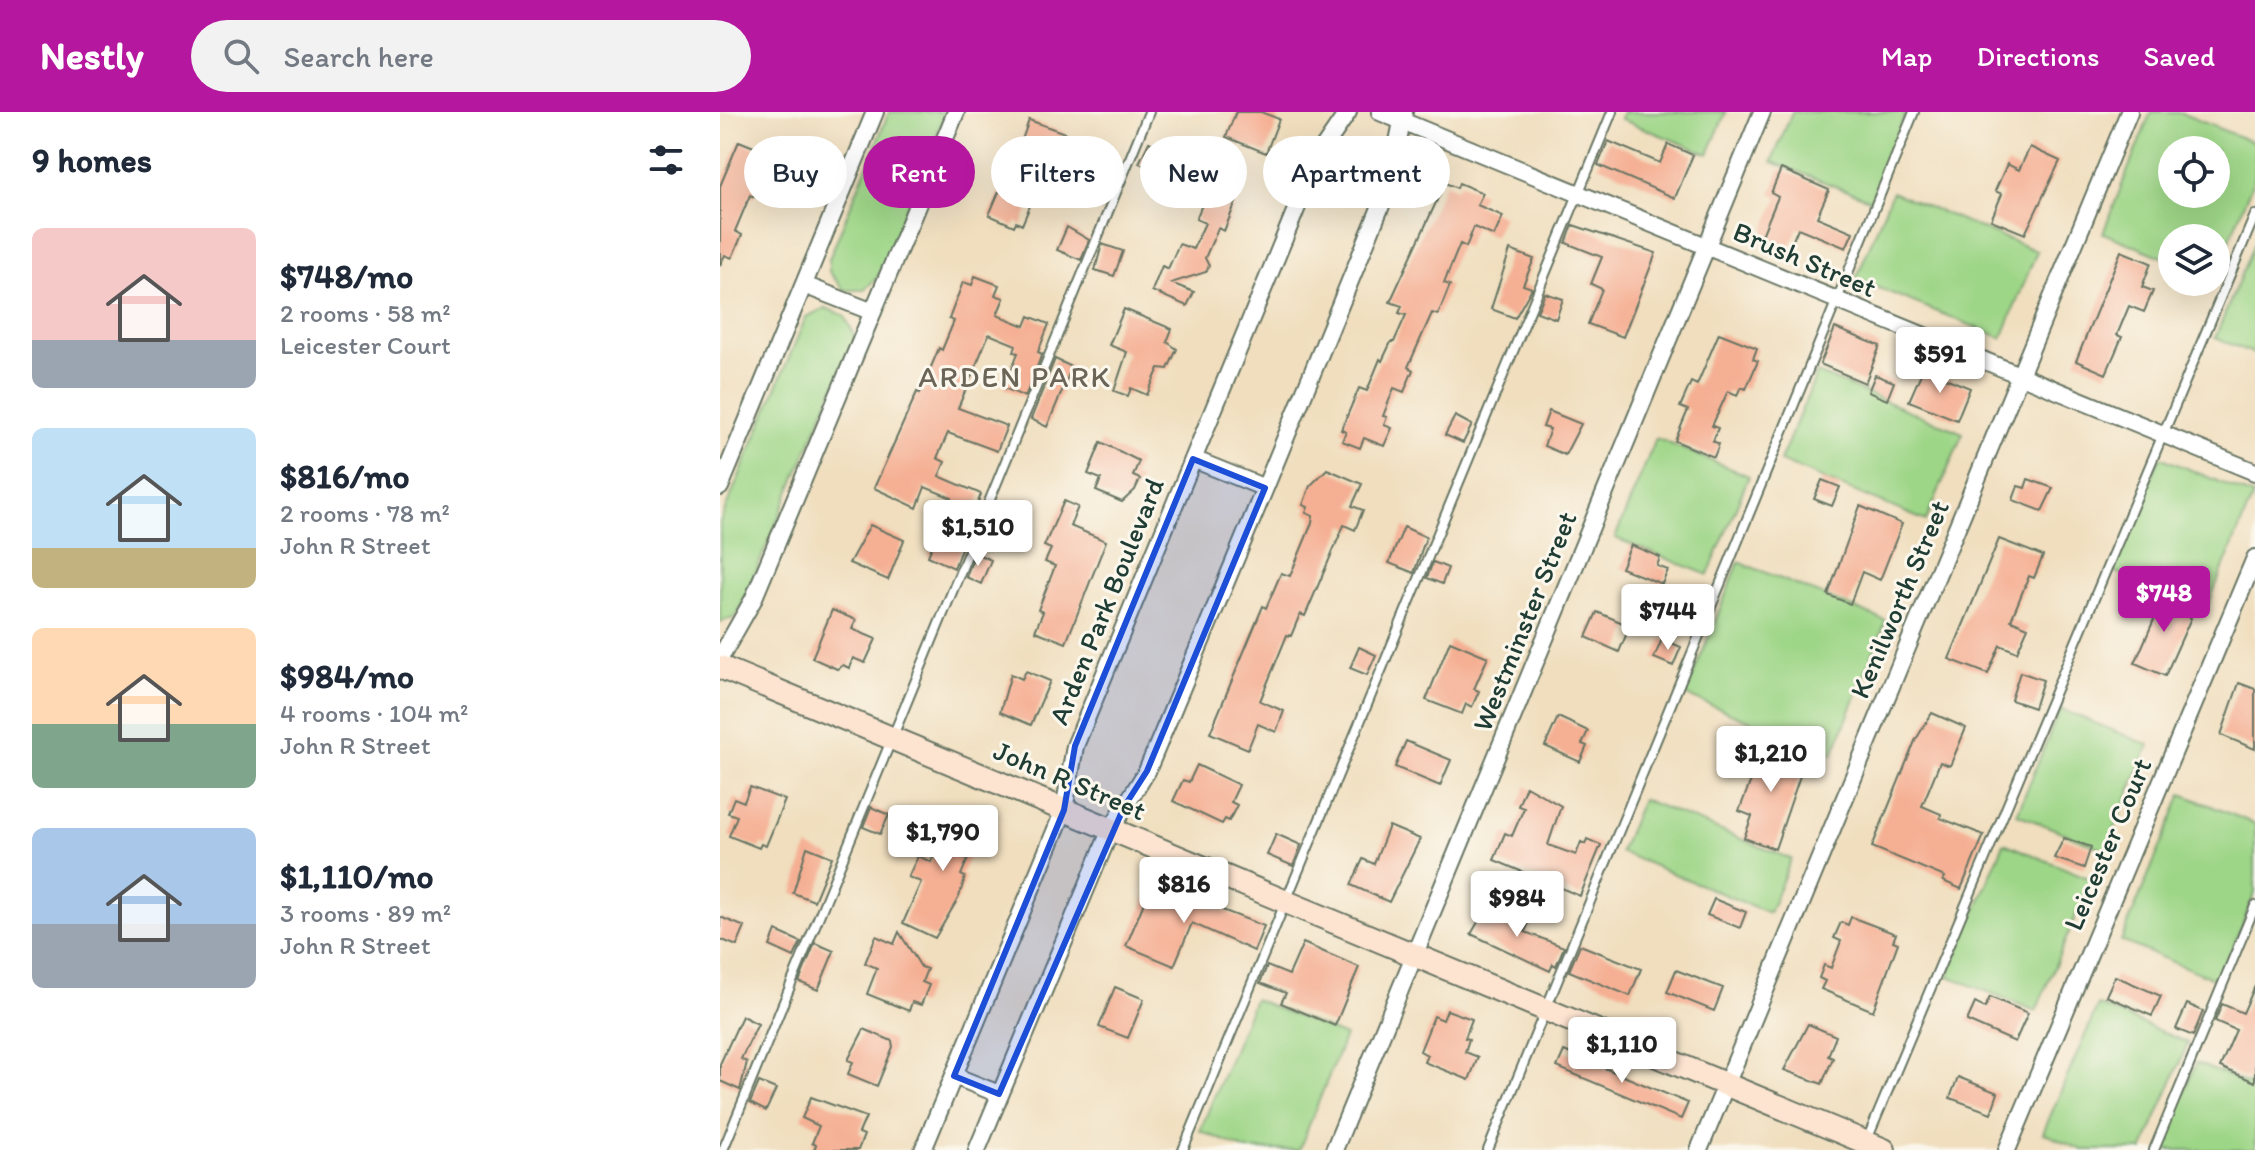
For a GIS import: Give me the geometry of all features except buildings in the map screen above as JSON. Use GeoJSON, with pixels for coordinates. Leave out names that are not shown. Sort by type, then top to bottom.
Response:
{"type":"FeatureCollection","features":[{"type":"Feature","properties":{"kind":"street"},"geometry":{"type":"LineString","coordinates":[[720,487],[875,112]]}},
{"type":"Feature","properties":{"kind":"street"},"geometry":{"type":"LineString","coordinates":[[720,658],[753,600],[956,112]]}},
{"type":"Feature","properties":{"kind":"street","name":"Arden Park Boulevard"},"geometry":{"type":"LineString","coordinates":[[923,1150],[1064,810],[1075,746],[1318,156],[1348,112]]}},
{"type":"Feature","properties":{"kind":"street","name":"Brush Street"},"geometry":{"type":"LineString","coordinates":[[1380,112],[1403,116],[1578,193],[2255,472]]}},
{"type":"Feature","properties":{"kind":"street","name":"Westminster Street"},"geometry":{"type":"LineString","coordinates":[[1334,1150],[1762,112]]}},
{"type":"Feature","properties":{"kind":"street","name":"Kenilworth Street"},"geometry":{"type":"LineString","coordinates":[[1699,1150],[2129,112]]}},
{"type":"Feature","properties":{"kind":"street"},"geometry":{"type":"LineString","coordinates":[[977,1150],[1111,829],[1147,771],[1265,488],[1389,186],[1403,116]]}},
{"type":"Feature","properties":{"kind":"street"},"geometry":{"type":"LineString","coordinates":[[804,285],[873,312]]}},
{"type":"Feature","properties":{"kind":"street","name":"Arden Park Boulevard"},"geometry":{"type":"LineString","coordinates":[[1193,459],[1265,488]]}},
{"type":"Feature","properties":{"kind":"street","name":"Leicester Court"},"geometry":{"type":"LineString","coordinates":[[2007,1150],[2255,558]]}},
{"type":"Feature","properties":{"kind":"street","name":"John R Street"},"geometry":{"type":"LineString","coordinates":[[720,667],[1871,1148]]}},
{"type":"Feature","properties":{"kind":"street"},"geometry":{"type":"LineString","coordinates":[[954,1076],[999,1094]]}},
{"type":"Feature","properties":{"kind":"lane"},"geometry":{"type":"LineString","coordinates":[[723,1150],[1149,112]]}},
{"type":"Feature","properties":{"kind":"lane"},"geometry":{"type":"LineString","coordinates":[[1183,1150],[1612,112]]}},
{"type":"Feature","properties":{"kind":"lane"},"geometry":{"type":"LineString","coordinates":[[1488,1150],[1914,112]]}},
{"type":"Feature","properties":{"kind":"lane"},"geometry":{"type":"LineString","coordinates":[[1871,1148],[2255,215]]}},
{"type":"Feature","properties":{"kind":"lane"},"geometry":{"type":"LineString","coordinates":[[2154,1150],[2255,906]]}},
{"type":"Feature","properties":{"kind":"highlighted area"},"geometry":{"type":"Polygon","coordinates":[[[1193,459],[1265,488],[1147,771],[1124,807],[999,1094],[954,1076],[1064,810],[1075,746],[1193,459]]]}},
{"type":"Feature","properties":{"kind":"green space"},"geometry":{"type":"Polygon","coordinates":[[[889,112],[946,112],[936,136],[879,136],[889,112]]]}},
{"type":"Feature","properties":{"kind":"green space"},"geometry":{"type":"Polygon","coordinates":[[[1623,112],[1726,112],[1708,154],[1620,119],[1623,112]]]}},
{"type":"Feature","properties":{"kind":"green space"},"geometry":{"type":"Polygon","coordinates":[[[1792,112],[1906,112],[1871,200],[1772,162],[1792,112]]]}},
{"type":"Feature","properties":{"kind":"green space"},"geometry":{"type":"Polygon","coordinates":[[[2151,112],[2178,112],[2255,143],[2255,176],[2230,239],[2230,224],[2158,224],[2158,255],[2103,233],[2151,112]]]}},
{"type":"Feature","properties":{"kind":"green space"},"geometry":{"type":"Polygon","coordinates":[[[863,176],[863,208],[906,208],[878,277],[864,290],[844,290],[829,272],[829,259],[863,176]]]}},
{"type":"Feature","properties":{"kind":"green space"},"geometry":{"type":"Polygon","coordinates":[[[1892,192],[2037,251],[2002,338],[1856,279],[1892,192]]]}},
{"type":"Feature","properties":{"kind":"green space"},"geometry":{"type":"Polygon","coordinates":[[[2255,241],[2255,354],[2215,338],[2255,241]]]}},
{"type":"Feature","properties":{"kind":"green space"},"geometry":{"type":"Polygon","coordinates":[[[825,308],[844,315],[854,334],[853,342],[739,611],[734,618],[720,622],[720,522],[806,317],[825,308]]]}},
{"type":"Feature","properties":{"kind":"green space"},"geometry":{"type":"Polygon","coordinates":[[[1817,373],[1963,433],[1926,521],[1780,461],[1817,373]]]}},
{"type":"Feature","properties":{"kind":"green space"},"geometry":{"type":"Polygon","coordinates":[[[1656,438],[1749,476],[1708,575],[1615,538],[1656,438]]]}},
{"type":"Feature","properties":{"kind":"green space"},"geometry":{"type":"Polygon","coordinates":[[[2160,457],[2253,496],[2206,610],[2113,571],[2160,457]]]}},
{"type":"Feature","properties":{"kind":"green space"},"geometry":{"type":"Polygon","coordinates":[[[1739,562],[1886,621],[1833,754],[1685,695],[1739,562]]]}},
{"type":"Feature","properties":{"kind":"green space"},"geometry":{"type":"Polygon","coordinates":[[[2060,709],[2149,745],[2106,850],[2017,814],[2060,709]]]}},
{"type":"Feature","properties":{"kind":"green space"},"geometry":{"type":"Polygon","coordinates":[[[2182,794],[2255,824],[2255,893],[2219,981],[2121,941],[2182,794]]]}},
{"type":"Feature","properties":{"kind":"green space"},"geometry":{"type":"Polygon","coordinates":[[[1642,799],[1791,859],[1769,913],[1620,852],[1642,799]]]}},
{"type":"Feature","properties":{"kind":"green space"},"geometry":{"type":"Polygon","coordinates":[[[2004,843],[2091,879],[2036,1011],[1948,976],[2004,843]]]}},
{"type":"Feature","properties":{"kind":"green space"},"geometry":{"type":"Polygon","coordinates":[[[1254,999],[1345,1036],[1299,1150],[1247,1150],[1200,1131],[1254,999]]]}},
{"type":"Feature","properties":{"kind":"green space"},"geometry":{"type":"Polygon","coordinates":[[[2098,1005],[2188,1043],[2143,1150],[2082,1150],[2043,1133],[2098,1005]]]}},
{"type":"Feature","properties":{"kind":"green space"},"geometry":{"type":"Polygon","coordinates":[[[2196,1063],[2255,1087],[2255,1150],[2160,1150],[2196,1063]]]}},
{"type":"Feature","properties":{"kind":"district","name":"ARDEN PARK"},"geometry":{"type":"Point","coordinates":[1015,376]}}]}
